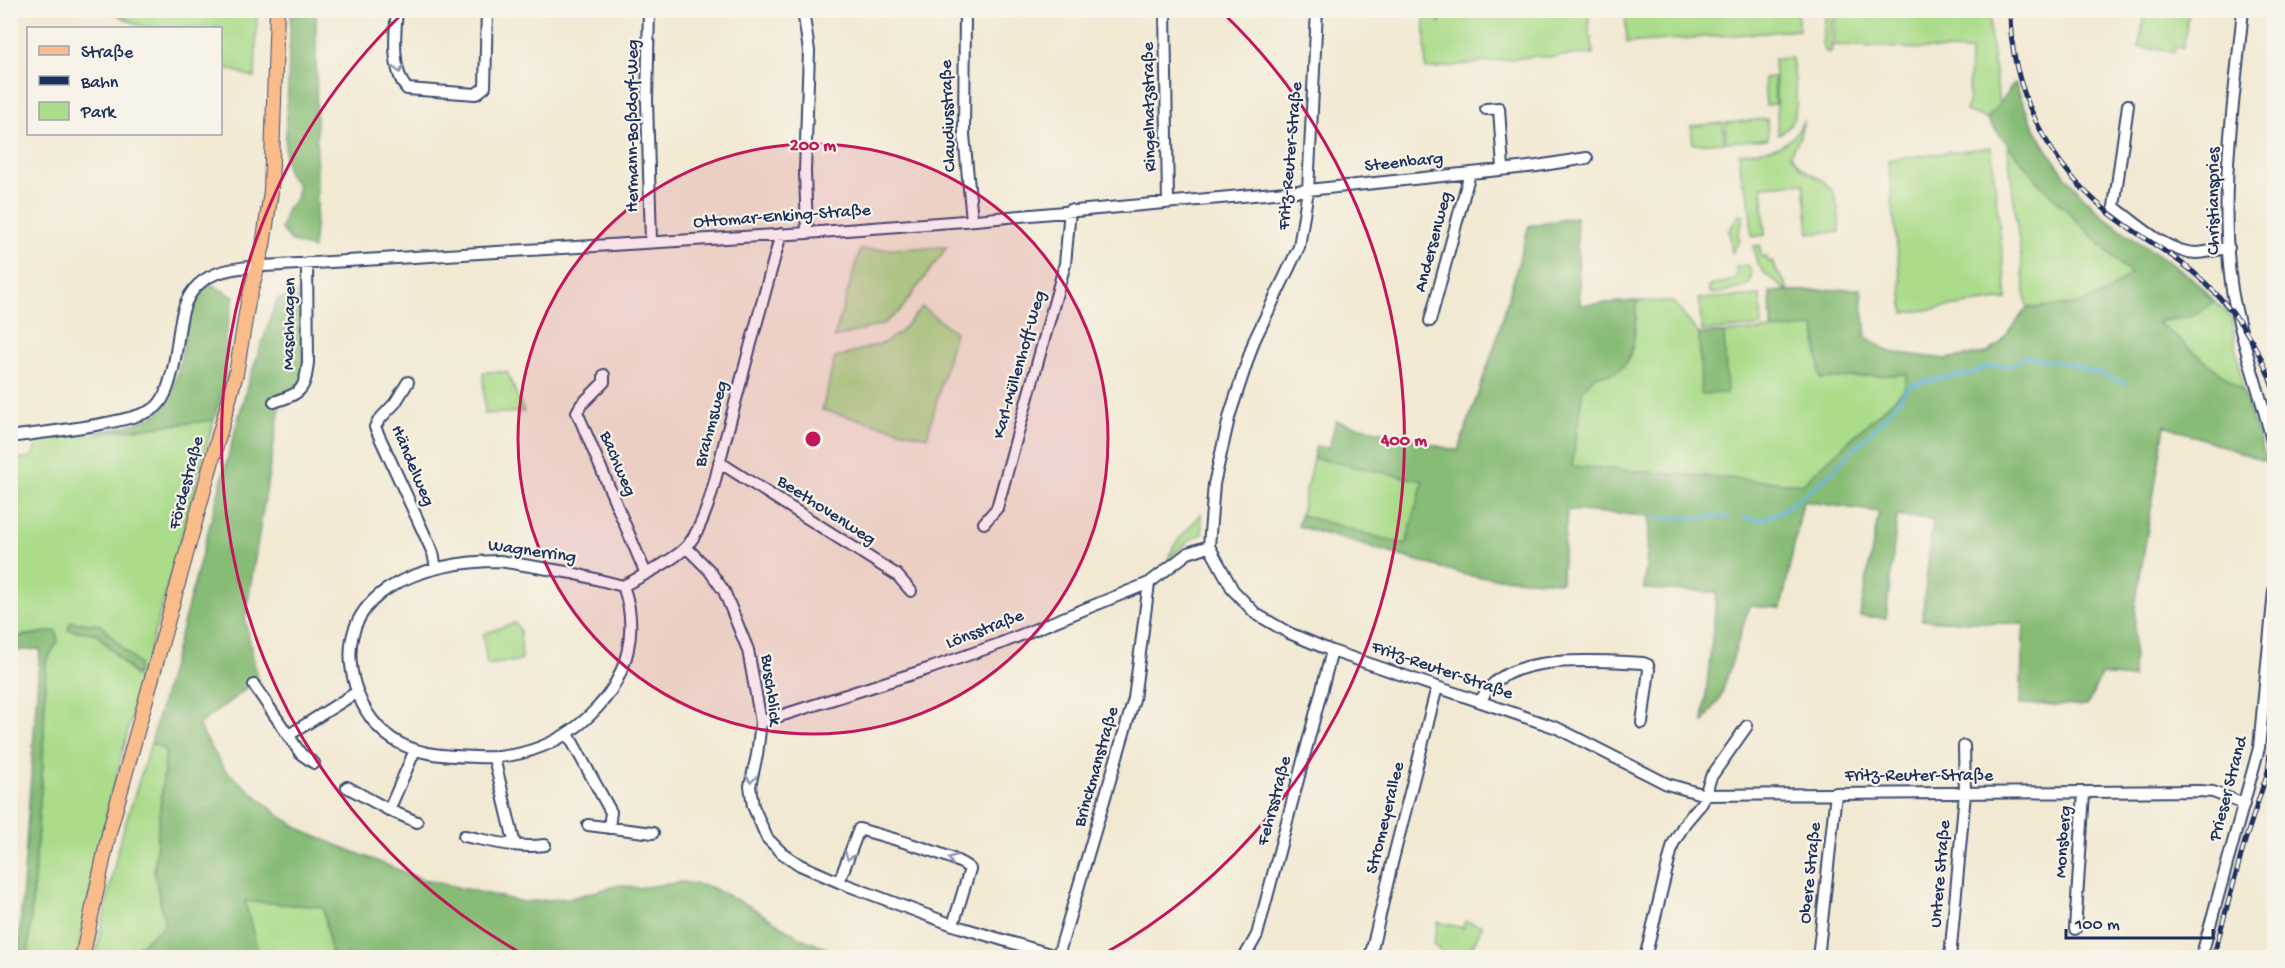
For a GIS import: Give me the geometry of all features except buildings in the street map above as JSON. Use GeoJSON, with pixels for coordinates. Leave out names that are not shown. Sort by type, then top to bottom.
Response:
{"type":"FeatureCollection","features":[{"type":"Feature","properties":{"kind":"main road","name":"Fördestraße"},"geometry":{"type":"LineString","coordinates":[[82,957],[109,833],[236,374],[248,302],[263,246],[271,191],[277,10]]}},
{"type":"Feature","properties":{"kind":"street"},"geometry":{"type":"LineString","coordinates":[[397,10],[395,30],[398,70],[407,89],[476,94],[485,87],[487,10]]}},
{"type":"Feature","properties":{"kind":"street","name":"Hermann-Boßdorf-Weg"},"geometry":{"type":"LineString","coordinates":[[649,10],[647,101],[651,242]]}},
{"type":"Feature","properties":{"kind":"street"},"geometry":{"type":"LineString","coordinates":[[803,10],[809,51],[805,172],[807,233]]}},
{"type":"Feature","properties":{"kind":"street","name":"Claudiusstraße"},"geometry":{"type":"LineString","coordinates":[[965,10],[964,135],[972,220]]}},
{"type":"Feature","properties":{"kind":"street","name":"Ringelnatzstraße"},"geometry":{"type":"LineString","coordinates":[[1165,10],[1168,202]]}},
{"type":"Feature","properties":{"kind":"street","name":"Fritz-Reuter-Straße"},"geometry":{"type":"LineString","coordinates":[[1317,10],[1308,190],[1299,247],[1254,342],[1230,414],[1214,484],[1209,546],[1233,590],[1256,614],[1289,633],[1332,651],[1481,700],[1557,728],[1667,784],[1705,795],[2200,791],[2213,792],[2244,804]]}},
{"type":"Feature","properties":{"kind":"street","name":"Christianspries"},"geometry":{"type":"LineString","coordinates":[[2243,10],[2229,160],[2227,222],[2232,288],[2238,321],[2274,449]]}},
{"type":"Feature","properties":{"kind":"street"},"geometry":{"type":"LineString","coordinates":[[2128,105],[2114,207],[2159,240],[2182,251],[2199,253],[2229,248]]}},
{"type":"Feature","properties":{"kind":"street"},"geometry":{"type":"LineString","coordinates":[[1486,109],[1499,108],[1503,168]]}},
{"type":"Feature","properties":{"kind":"street","name":"Steenbarg"},"geometry":{"type":"LineString","coordinates":[[1308,190],[1587,158]]}},
{"type":"Feature","properties":{"kind":"street","name":"Andersenweg"},"geometry":{"type":"LineString","coordinates":[[1430,321],[1470,173]]}},
{"type":"Feature","properties":{"kind":"street","name":"Ottomar-Enking-Straße"},"geometry":{"type":"LineString","coordinates":[[10,436],[98,424],[142,414],[156,407],[165,393],[171,376],[182,316],[191,290],[197,283],[215,274],[258,266],[807,233],[1308,190]]}},
{"type":"Feature","properties":{"kind":"street","name":"Karl-Müllenhoff-Weg"},"geometry":{"type":"LineString","coordinates":[[984,523],[997,508],[1065,264],[1070,210]]}},
{"type":"Feature","properties":{"kind":"street","name":"Brahmsweg"},"geometry":{"type":"LineString","coordinates":[[623,586],[646,574],[686,547],[701,521],[781,234]]}},
{"type":"Feature","properties":{"kind":"street","name":"Maschhagen"},"geometry":{"type":"LineString","coordinates":[[274,402],[297,394],[307,377],[307,263]]}},
{"type":"Feature","properties":{"kind":"street","name":"Bachweg"},"geometry":{"type":"LineString","coordinates":[[604,375],[604,382],[577,412],[646,574]]}},
{"type":"Feature","properties":{"kind":"street","name":"Händelweg"},"geometry":{"type":"LineString","coordinates":[[408,382],[375,428],[433,553],[436,568]]}},
{"type":"Feature","properties":{"kind":"street","name":"Beethovenweg"},"geometry":{"type":"LineString","coordinates":[[719,462],[897,575],[911,591]]}},
{"type":"Feature","properties":{"kind":"street","name":"Lönsstraße"},"geometry":{"type":"LineString","coordinates":[[761,722],[932,668],[999,644],[1149,583],[1188,553],[1209,546]]}},
{"type":"Feature","properties":{"kind":"street","name":"Buschblick"},"geometry":{"type":"LineString","coordinates":[[686,547],[724,591],[736,616],[750,658],[761,722],[750,786],[753,806],[767,838],[782,853],[800,865],[839,882],[953,925],[1061,957]]}},
{"type":"Feature","properties":{"kind":"street","name":"Wagnerring"},"geometry":{"type":"LineString","coordinates":[[463,562],[517,563],[572,573],[623,586],[631,615],[630,644],[623,665],[604,700],[581,724],[568,734],[546,745],[527,752],[494,758],[448,756],[415,750],[398,743],[382,731],[371,719],[357,692],[352,664],[353,633],[365,610],[380,593],[402,579],[463,562]]}},
{"type":"Feature","properties":{"kind":"street","name":"Brinckmanstraße"},"geometry":{"type":"LineString","coordinates":[[1061,957],[1134,699],[1149,583]]}},
{"type":"Feature","properties":{"kind":"street","name":"Prieser Strand"},"geometry":{"type":"LineString","coordinates":[[2201,957],[2255,769],[2274,591]]}},
{"type":"Feature","properties":{"kind":"street","name":"Fehrsstraße"},"geometry":{"type":"LineString","coordinates":[[1244,957],[1257,935],[1332,651]]}},
{"type":"Feature","properties":{"kind":"street"},"geometry":{"type":"LineString","coordinates":[[1481,700],[1492,684],[1509,673],[1533,666],[1586,660],[1643,663],[1648,665],[1649,670],[1642,723]]}},
{"type":"Feature","properties":{"kind":"street"},"geometry":{"type":"LineString","coordinates":[[254,685],[302,754],[314,763]]}},
{"type":"Feature","properties":{"kind":"street","name":"Stromeyerallee"},"geometry":{"type":"LineString","coordinates":[[1370,957],[1437,687]]}},
{"type":"Feature","properties":{"kind":"street"},"geometry":{"type":"LineString","coordinates":[[289,735],[357,692]]}},
{"type":"Feature","properties":{"kind":"street"},"geometry":{"type":"LineString","coordinates":[[1648,955],[1673,844],[1678,833],[1697,810],[1711,777],[1747,726]]}},
{"type":"Feature","properties":{"kind":"street"},"geometry":{"type":"LineString","coordinates":[[568,734],[610,812],[609,828]]}},
{"type":"Feature","properties":{"kind":"street","name":"Untere Straße"},"geometry":{"type":"LineString","coordinates":[[1950,957],[1965,793],[1964,746]]}},
{"type":"Feature","properties":{"kind":"street"},"geometry":{"type":"LineString","coordinates":[[389,810],[415,750]]}},
{"type":"Feature","properties":{"kind":"street"},"geometry":{"type":"LineString","coordinates":[[494,758],[515,845]]}},
{"type":"Feature","properties":{"kind":"street"},"geometry":{"type":"LineString","coordinates":[[347,787],[417,822]]}},
{"type":"Feature","properties":{"kind":"street","name":"Obere Straße"},"geometry":{"type":"LineString","coordinates":[[1818,957],[1836,793]]}},
{"type":"Feature","properties":{"kind":"street","name":"Monsberg"},"geometry":{"type":"LineString","coordinates":[[2075,928],[2084,793]]}},
{"type":"Feature","properties":{"kind":"street"},"geometry":{"type":"LineString","coordinates":[[588,825],[653,833]]}},
{"type":"Feature","properties":{"kind":"street"},"geometry":{"type":"LineString","coordinates":[[839,882],[859,829],[966,864],[970,869],[953,925]]}},
{"type":"Feature","properties":{"kind":"street"},"geometry":{"type":"LineString","coordinates":[[464,836],[532,847],[546,845]]}},
{"type":"Feature","properties":{"kind":"green space"},"geometry":{"type":"Polygon","coordinates":[[[109,11],[257,11],[255,78],[222,66],[222,27],[143,27],[109,11]]]}},
{"type":"Feature","properties":{"kind":"green space"},"geometry":{"type":"Polygon","coordinates":[[[291,11],[316,11],[317,205],[313,249],[291,241],[281,229],[287,208],[296,200],[298,185],[288,174],[285,157],[291,11]]]}},
{"type":"Feature","properties":{"kind":"green space"},"geometry":{"type":"Polygon","coordinates":[[[1424,11],[1436,11],[1440,24],[1440,11],[1589,11],[1589,36],[1592,38],[1593,55],[1537,56],[1426,69],[1424,11]]]}},
{"type":"Feature","properties":{"kind":"green space"},"geometry":{"type":"Polygon","coordinates":[[[1625,11],[1797,11],[1799,30],[1627,43],[1625,11]]]}},
{"type":"Feature","properties":{"kind":"green space"},"geometry":{"type":"Polygon","coordinates":[[[1826,11],[1833,11],[1829,44],[1832,45],[1836,11],[1991,11],[1990,33],[1999,103],[2015,83],[2044,144],[2084,197],[2117,227],[2187,274],[2232,318],[2243,391],[2267,462],[2165,425],[2135,605],[2133,678],[2101,675],[2087,706],[2020,704],[2024,624],[1922,620],[1933,519],[1897,516],[1886,618],[1860,616],[1879,512],[1803,501],[1781,608],[1749,606],[1721,696],[1703,723],[1717,592],[1644,589],[1650,516],[1567,510],[1561,582],[1470,576],[1298,526],[1316,446],[1329,448],[1336,421],[1458,451],[1495,345],[1529,226],[1576,217],[1580,305],[1637,301],[1673,302],[1699,334],[1771,330],[1770,292],[1787,291],[1760,267],[1754,246],[1760,245],[1761,257],[1767,256],[1767,262],[1772,261],[1788,291],[1861,289],[1865,337],[1889,352],[1945,359],[1988,353],[2000,343],[2027,308],[2007,143],[1987,119],[1966,111],[1969,98],[1970,51],[1833,45],[1831,52],[1826,52],[1822,44],[1826,11]]]}},
{"type":"Feature","properties":{"kind":"green space"},"geometry":{"type":"Polygon","coordinates":[[[2145,11],[2189,11],[2183,48],[2175,47],[2174,52],[2139,47],[2145,11]]]}},
{"type":"Feature","properties":{"kind":"green space"},"geometry":{"type":"Polygon","coordinates":[[[1792,58],[1796,89],[1795,111],[1787,129],[1778,134],[1774,59],[1792,58]]]}},
{"type":"Feature","properties":{"kind":"green space"},"geometry":{"type":"Polygon","coordinates":[[[1774,77],[1775,104],[1766,105],[1764,78],[1774,77]]]}},
{"type":"Feature","properties":{"kind":"green space"},"geometry":{"type":"Polygon","coordinates":[[[2015,83],[2044,144],[2056,163],[2085,198],[2119,228],[2195,281],[2213,302],[2193,315],[2157,322],[2243,391],[2267,462],[2165,425],[2135,605],[2133,678],[2101,675],[2087,706],[2020,704],[2024,624],[1922,620],[1933,519],[1897,516],[1886,618],[1860,616],[1879,512],[1803,501],[1781,608],[1749,606],[1721,696],[1703,723],[1717,592],[1644,589],[1650,516],[1567,510],[1561,582],[1470,576],[1298,526],[1301,515],[1406,545],[1423,481],[1313,458],[1316,446],[1329,448],[1336,421],[1458,451],[1495,345],[1529,226],[1576,217],[1580,305],[1637,301],[1634,339],[1627,361],[1620,369],[1610,374],[1596,375],[1583,389],[1572,466],[1802,484],[1904,390],[1907,374],[1820,379],[1815,327],[1772,330],[1770,292],[1861,289],[1866,337],[1889,352],[1945,359],[1988,353],[2000,343],[2027,308],[2074,305],[2103,295],[2130,274],[2040,184],[1987,119],[2015,83]]]}},
{"type":"Feature","properties":{"kind":"green space"},"geometry":{"type":"Polygon","coordinates":[[[1767,119],[1768,139],[1726,142],[1726,123],[1767,119]]]}},
{"type":"Feature","properties":{"kind":"green space"},"geometry":{"type":"Polygon","coordinates":[[[1804,120],[1799,139],[1790,154],[1801,168],[1825,182],[1834,193],[1838,207],[1840,232],[1809,233],[1804,183],[1762,186],[1765,235],[1752,237],[1749,197],[1742,180],[1739,153],[1778,147],[1792,138],[1804,120]]]}},
{"type":"Feature","properties":{"kind":"green space"},"geometry":{"type":"Polygon","coordinates":[[[1723,123],[1724,142],[1693,144],[1691,126],[1723,123]]]}},
{"type":"Feature","properties":{"kind":"green space"},"geometry":{"type":"Polygon","coordinates":[[[1991,147],[2007,299],[1904,313],[1888,160],[1991,147]]]}},
{"type":"Feature","properties":{"kind":"green space"},"geometry":{"type":"Polygon","coordinates":[[[1740,213],[1744,217],[1738,235],[1740,241],[1732,253],[1729,231],[1740,213]]]}},
{"type":"Feature","properties":{"kind":"green space"},"geometry":{"type":"Polygon","coordinates":[[[947,247],[900,311],[883,324],[834,338],[860,250],[947,247]]]}},
{"type":"Feature","properties":{"kind":"green space"},"geometry":{"type":"Polygon","coordinates":[[[1749,266],[1751,275],[1751,280],[1746,287],[1714,294],[1709,292],[1708,287],[1736,277],[1738,273],[1735,268],[1749,266]]]}},
{"type":"Feature","properties":{"kind":"green space"},"geometry":{"type":"Polygon","coordinates":[[[212,285],[234,297],[225,336],[226,377],[214,420],[96,433],[140,422],[161,410],[173,389],[191,303],[202,289],[212,285]]]}},
{"type":"Feature","properties":{"kind":"green space"},"geometry":{"type":"Polygon","coordinates":[[[302,290],[304,369],[299,384],[282,394],[245,619],[258,680],[198,725],[224,769],[280,816],[307,833],[421,879],[523,902],[571,898],[620,885],[638,888],[683,882],[710,887],[751,907],[799,937],[847,957],[368,958],[349,954],[348,957],[330,957],[331,951],[323,907],[245,901],[259,957],[125,958],[165,925],[154,871],[166,750],[151,743],[248,383],[277,300],[302,290]]]}},
{"type":"Feature","properties":{"kind":"green space"},"geometry":{"type":"Polygon","coordinates":[[[1760,295],[1762,326],[1702,331],[1699,299],[1760,295]]]}},
{"type":"Feature","properties":{"kind":"green space"},"geometry":{"type":"Polygon","coordinates":[[[922,307],[955,332],[927,437],[822,410],[835,358],[886,342],[900,332],[922,307]]]}},
{"type":"Feature","properties":{"kind":"green space"},"geometry":{"type":"Polygon","coordinates":[[[1724,333],[1727,393],[1701,394],[1699,334],[1724,333]]]}},
{"type":"Feature","properties":{"kind":"green space"},"geometry":{"type":"Polygon","coordinates":[[[483,372],[507,372],[524,412],[485,414],[483,372]]]}},
{"type":"Feature","properties":{"kind":"green space"},"geometry":{"type":"Polygon","coordinates":[[[214,420],[122,754],[90,889],[77,957],[28,957],[43,762],[46,661],[58,641],[55,631],[11,637],[11,460],[32,457],[38,440],[214,420]],[[70,622],[68,630],[96,633],[135,676],[101,625],[70,622]]]}},
{"type":"Feature","properties":{"kind":"green space"},"geometry":{"type":"Polygon","coordinates":[[[1201,514],[1202,534],[1190,540],[1168,559],[1175,544],[1201,514]]]}},
{"type":"Feature","properties":{"kind":"green space"},"geometry":{"type":"Polygon","coordinates":[[[70,622],[101,625],[139,665],[136,676],[96,633],[68,630],[70,622]]]}},
{"type":"Feature","properties":{"kind":"green space"},"geometry":{"type":"Polygon","coordinates":[[[515,623],[520,630],[522,660],[487,665],[483,634],[515,623]]]}},
{"type":"Feature","properties":{"kind":"green space"},"geometry":{"type":"Polygon","coordinates":[[[56,631],[58,641],[46,661],[43,762],[28,957],[18,957],[40,649],[11,651],[11,638],[56,631]]]}},
{"type":"Feature","properties":{"kind":"green space"},"geometry":{"type":"Polygon","coordinates":[[[151,743],[166,749],[154,871],[165,925],[125,957],[95,958],[119,844],[151,743]]]}},
{"type":"Feature","properties":{"kind":"green space"},"geometry":{"type":"Polygon","coordinates":[[[245,901],[323,907],[331,951],[330,957],[259,957],[245,901]]]}},
{"type":"Feature","properties":{"kind":"green space"},"geometry":{"type":"Polygon","coordinates":[[[1465,921],[1482,926],[1469,954],[1452,958],[1433,945],[1438,922],[1463,928],[1465,921]]]}},
{"type":"Feature","properties":{"kind":"waterway"},"geometry":{"type":"LineString","coordinates":[[1744,518],[1761,520],[1780,512],[1817,486],[1884,419],[1909,386],[1940,378],[1970,374],[1991,365],[2012,366],[2025,356],[2074,365],[2126,383]]}},
{"type":"Feature","properties":{"kind":"waterway"},"geometry":{"type":"LineString","coordinates":[[1657,518],[1729,517]]}},
{"type":"Feature","properties":{"kind":"railway"},"geometry":{"type":"LineString","coordinates":[[2010,10],[2017,68],[2025,96],[2051,148],[2067,171],[2108,212],[2183,264],[2219,297],[2252,341],[2274,391]]}},
{"type":"Feature","properties":{"kind":"railway"},"geometry":{"type":"LineString","coordinates":[[2213,958],[2245,841],[2268,771],[2274,717]]}}]}
